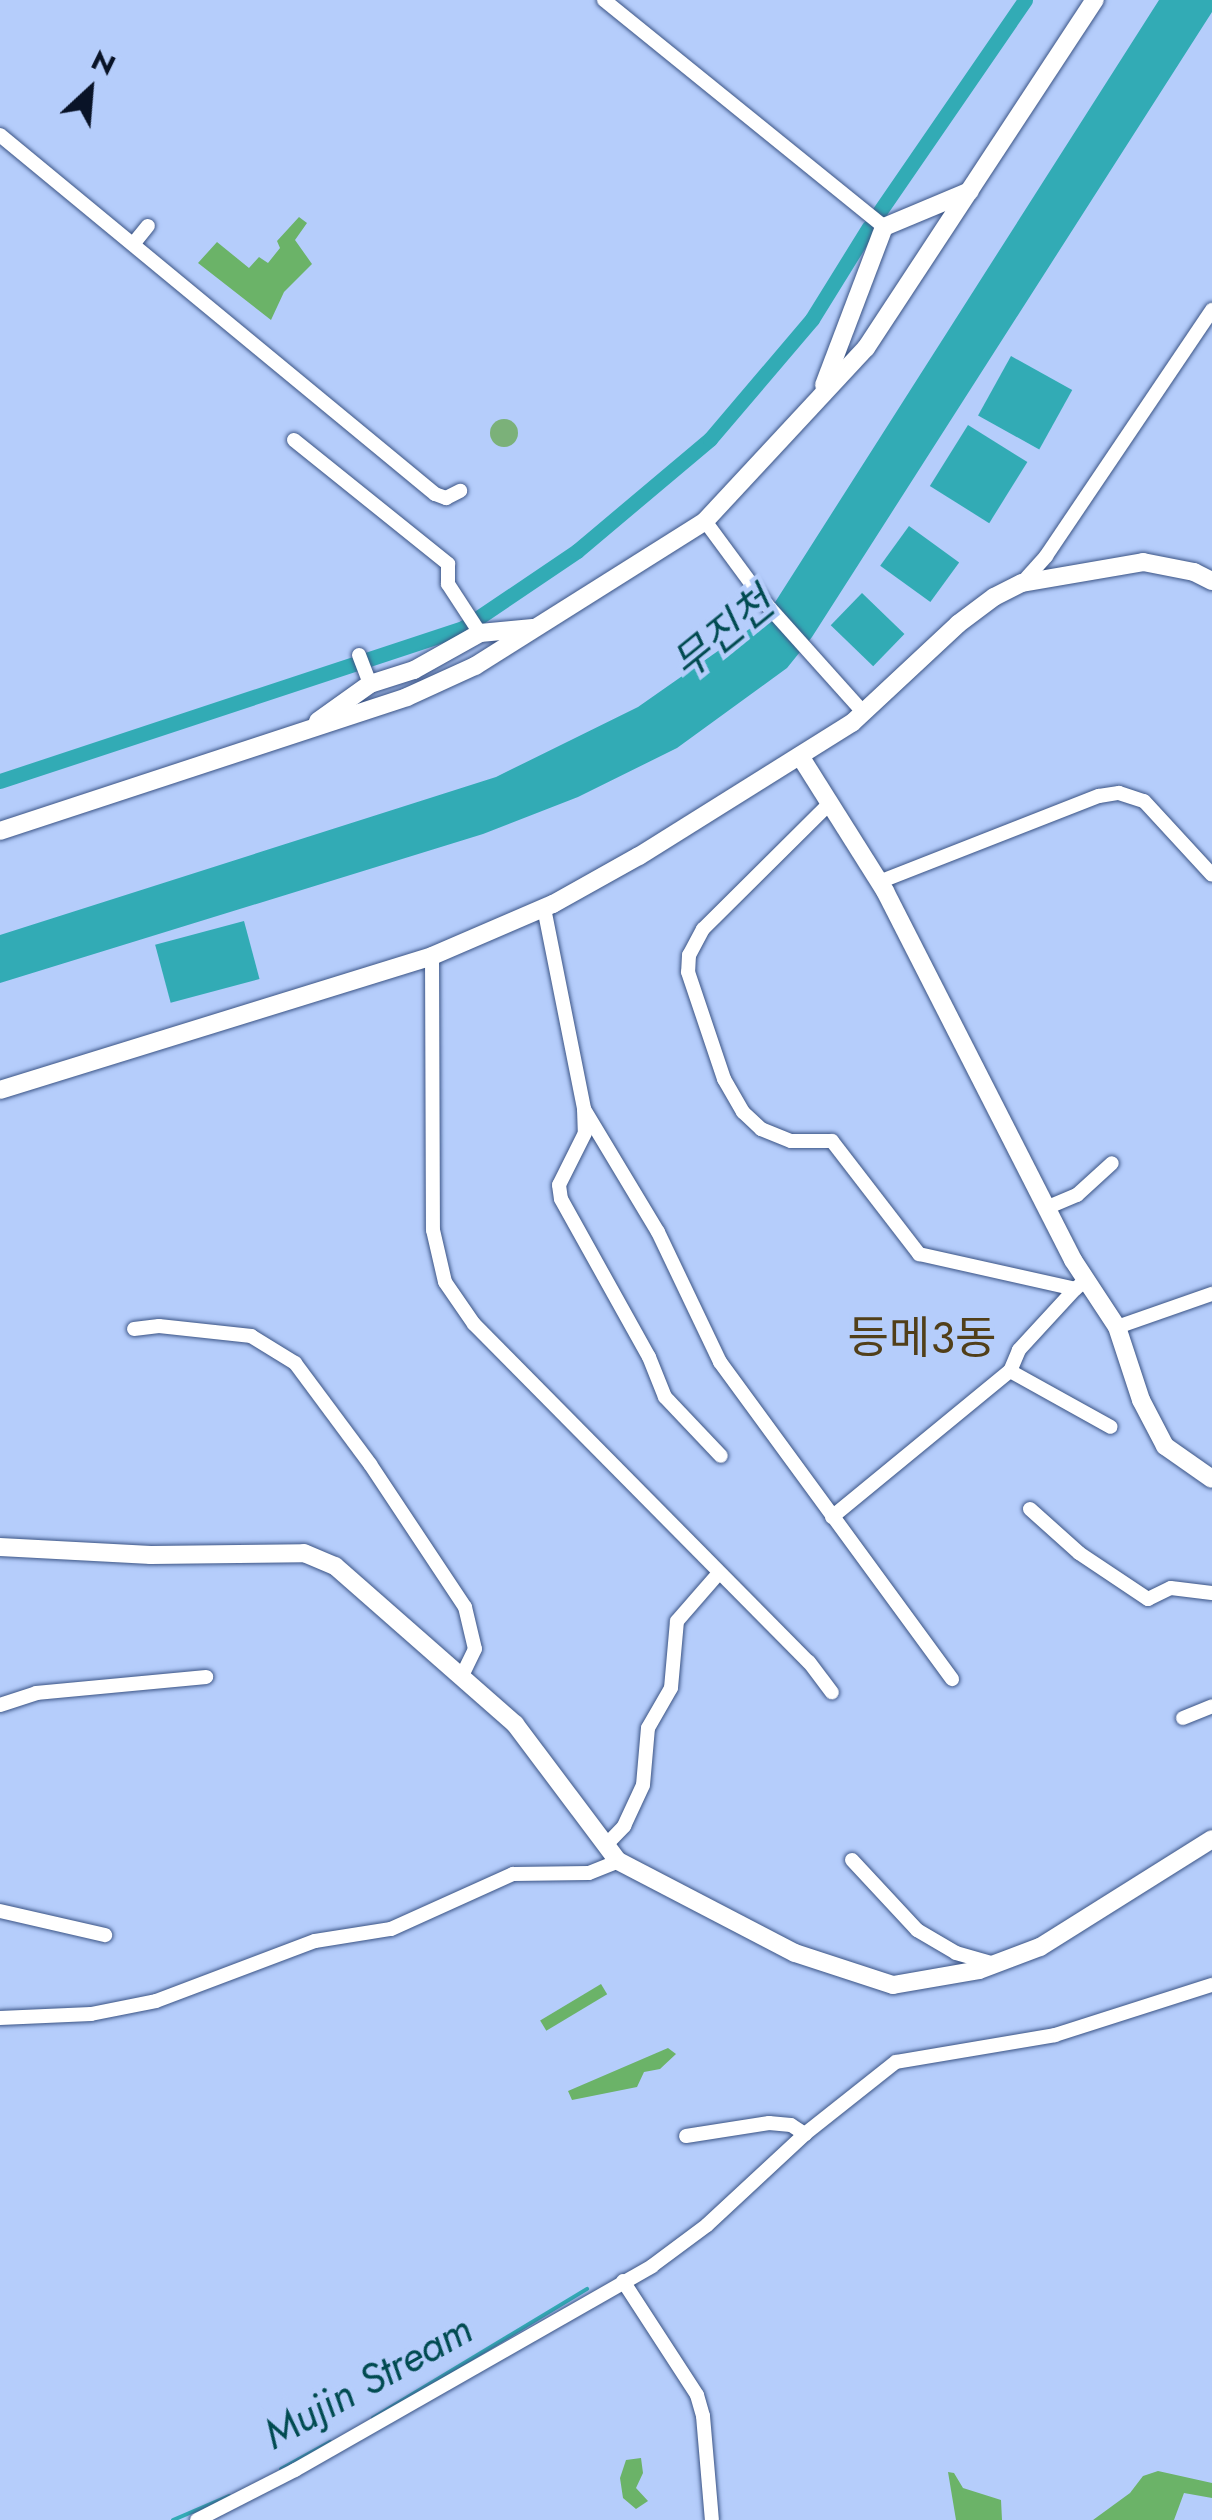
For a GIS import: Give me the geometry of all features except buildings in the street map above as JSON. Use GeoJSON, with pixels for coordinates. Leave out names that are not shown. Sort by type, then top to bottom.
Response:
{"type":"FeatureCollection","features":[{"type":"Feature","properties":{"kind":"street"},"geometry":{"type":"LineString","coordinates":[[604,0],[884,227]]}},
{"type":"Feature","properties":{"kind":"street"},"geometry":{"type":"LineString","coordinates":[[0,831],[408,697],[475,666],[705,521],[866,348],[1096,0]]}},
{"type":"Feature","properties":{"kind":"street"},"geometry":{"type":"LineString","coordinates":[[0,135],[436,494],[446,498],[460,491]]}},
{"type":"Feature","properties":{"kind":"street"},"geometry":{"type":"LineString","coordinates":[[820,395],[884,227],[970,190]]}},
{"type":"Feature","properties":{"kind":"street"},"geometry":{"type":"LineString","coordinates":[[134,243],[148,226]]}},
{"type":"Feature","properties":{"kind":"street"},"geometry":{"type":"LineString","coordinates":[[1022,583],[1046,556],[1212,310]]}},
{"type":"Feature","properties":{"kind":"street"},"geometry":{"type":"LineString","coordinates":[[294,440],[448,564],[448,584],[476,625]]}},
{"type":"Feature","properties":{"kind":"street"},"geometry":{"type":"LineString","coordinates":[[705,521],[767,605],[864,713]]}},
{"type":"Feature","properties":{"kind":"street"},"geometry":{"type":"LineString","coordinates":[[0,1090],[432,956],[544,908],[640,856],[864,713],[958,624],[994,597],[1022,583],[1143,562],[1194,572],[1212,581]]}},
{"type":"Feature","properties":{"kind":"street"},"geometry":{"type":"LineString","coordinates":[[301,732],[368,680],[414,670],[476,625],[538,628]]}},
{"type":"Feature","properties":{"kind":"street"},"geometry":{"type":"LineString","coordinates":[[360,655],[368,680]]}},
{"type":"Feature","properties":{"kind":"street"},"geometry":{"type":"LineString","coordinates":[[800,756],[879,882],[1046,1208],[1080,1285],[1117,1327],[1141,1400],[1164,1446],[1212,1479]]}},
{"type":"Feature","properties":{"kind":"street"},"geometry":{"type":"LineString","coordinates":[[879,882],[1099,796],[1119,793],[1144,801],[1212,875]]}},
{"type":"Feature","properties":{"kind":"street"},"geometry":{"type":"LineString","coordinates":[[830,803],[704,929],[688,955],[688,972],[724,1079],[743,1112],[774,1136],[832,1140],[919,1254],[1080,1285]]}},
{"type":"Feature","properties":{"kind":"street"},"geometry":{"type":"LineString","coordinates":[[544,908],[584,1110],[585,1134],[559,1185],[561,1199],[649,1357],[665,1397],[721,1456]]}},
{"type":"Feature","properties":{"kind":"street"},"geometry":{"type":"LineString","coordinates":[[432,956],[434,1230],[445,1282],[474,1324],[832,1692]]}},
{"type":"Feature","properties":{"kind":"street"},"geometry":{"type":"LineString","coordinates":[[584,1110],[658,1232],[720,1362],[952,1679]]}},
{"type":"Feature","properties":{"kind":"street"},"geometry":{"type":"LineString","coordinates":[[1046,1208],[1077,1194],[1112,1162]]}},
{"type":"Feature","properties":{"kind":"street"},"geometry":{"type":"LineString","coordinates":[[832,1516],[1010,1371],[1019,1350],[1080,1285]]}},
{"type":"Feature","properties":{"kind":"street"},"geometry":{"type":"LineString","coordinates":[[1117,1327],[1212,1294]]}},
{"type":"Feature","properties":{"kind":"street"},"geometry":{"type":"LineString","coordinates":[[134,1329],[159,1326],[252,1336],[295,1363],[370,1464],[465,1607],[475,1649],[462,1676]]}},
{"type":"Feature","properties":{"kind":"street"},"geometry":{"type":"LineString","coordinates":[[1010,1371],[1112,1427]]}},
{"type":"Feature","properties":{"kind":"street"},"geometry":{"type":"LineString","coordinates":[[1030,1509],[1079,1553],[1148,1599],[1171,1588],[1212,1593]]}},
{"type":"Feature","properties":{"kind":"street"},"geometry":{"type":"LineString","coordinates":[[0,1548],[151,1555],[304,1553],[335,1566],[515,1724],[618,1861],[795,1953],[893,1985],[934,1981],[1040,1947],[1089,1920],[1212,1839]]}},
{"type":"Feature","properties":{"kind":"street"},"geometry":{"type":"LineString","coordinates":[[605,1846],[624,1826],[644,1785],[648,1728],[670,1688],[676,1621],[718,1574]]}},
{"type":"Feature","properties":{"kind":"street"},"geometry":{"type":"LineString","coordinates":[[0,1704],[36,1692],[206,1677]]}},
{"type":"Feature","properties":{"kind":"street"},"geometry":{"type":"LineString","coordinates":[[1183,1718],[1212,1706]]}},
{"type":"Feature","properties":{"kind":"street"},"geometry":{"type":"LineString","coordinates":[[852,1860],[916,1930],[956,1952],[995,1964]]}},
{"type":"Feature","properties":{"kind":"street"},"geometry":{"type":"LineString","coordinates":[[0,2018],[91,2014],[156,2001],[315,1941],[390,1929],[513,1874],[590,1873],[618,1861]]}},
{"type":"Feature","properties":{"kind":"street"},"geometry":{"type":"LineString","coordinates":[[0,1911],[105,1935]]}},
{"type":"Feature","properties":{"kind":"street"},"geometry":{"type":"LineString","coordinates":[[198,2520],[295,2470],[623,2282],[707,2225],[805,2134],[896,2062],[1056,2035],[1212,1985]]}},
{"type":"Feature","properties":{"kind":"street"},"geometry":{"type":"LineString","coordinates":[[686,2136],[769,2122],[791,2125],[805,2134]]}},
{"type":"Feature","properties":{"kind":"street"},"geometry":{"type":"LineString","coordinates":[[623,2282],[696,2395],[703,2416],[712,2520]]}},
{"type":"Feature","properties":{"kind":"shaded area"},"geometry":{"type":"Polygon","coordinates":[[[1159,0],[1212,0],[1212,12],[812,637],[787,668],[677,748],[578,797],[483,834],[0,983],[0,935],[496,777],[638,707],[765,618],[1159,0]]]}},
{"type":"Feature","properties":{"kind":"shaded area"},"geometry":{"type":"Polygon","coordinates":[[[299,217],[307,223],[295,240],[312,264],[284,292],[271,320],[198,263],[217,242],[249,268],[259,257],[268,263],[280,248],[277,241],[299,217]]]}},
{"type":"Feature","properties":{"kind":"shaded area"},"geometry":{"type":"Polygon","coordinates":[[[1011,356],[1072,390],[1039,449],[978,415],[1011,356]]]}},
{"type":"Feature","properties":{"kind":"shaded area"},"geometry":{"type":"Polygon","coordinates":[[[504,419],[514,423],[518,433],[514,443],[504,447],[494,443],[490,433],[494,423],[504,419]]]}},
{"type":"Feature","properties":{"kind":"shaded area"},"geometry":{"type":"Polygon","coordinates":[[[968,425],[1027,462],[989,523],[930,486],[968,425]]]}},
{"type":"Feature","properties":{"kind":"shaded area"},"geometry":{"type":"Polygon","coordinates":[[[909,526],[959,562],[930,602],[880,566],[909,526]]]}},
{"type":"Feature","properties":{"kind":"shaded area"},"geometry":{"type":"Polygon","coordinates":[[[862,593],[904,634],[873,666],[831,625],[862,593]]]}},
{"type":"Feature","properties":{"kind":"shaded area"},"geometry":{"type":"Polygon","coordinates":[[[244,921],[260,979],[171,1003],[155,945],[244,921]]]}},
{"type":"Feature","properties":{"kind":"shaded area"},"geometry":{"type":"Polygon","coordinates":[[[601,1984],[607,1994],[546,2031],[540,2021],[601,1984]]]}},
{"type":"Feature","properties":{"kind":"shaded area"},"geometry":{"type":"Polygon","coordinates":[[[668,2048],[676,2054],[660,2069],[644,2072],[637,2087],[572,2100],[568,2091],[668,2048]]]}},
{"type":"Feature","properties":{"kind":"shaded area"},"geometry":{"type":"Polygon","coordinates":[[[641,2458],[643,2473],[636,2488],[648,2501],[636,2509],[623,2498],[620,2478],[626,2460],[641,2458]]]}},
{"type":"Feature","properties":{"kind":"shaded area"},"geometry":{"type":"Polygon","coordinates":[[[1158,2471],[1212,2483],[1212,2498],[1184,2493],[1174,2520],[1093,2520],[1130,2493],[1143,2476],[1158,2471]]]}},
{"type":"Feature","properties":{"kind":"shaded area"},"geometry":{"type":"Polygon","coordinates":[[[948,2472],[954,2473],[963,2488],[1001,2500],[1002,2520],[956,2520],[948,2472]]]}},
{"type":"Feature","properties":{"kind":"waterway"},"geometry":{"type":"LineString","coordinates":[[880,211],[1025,0]]}},
{"type":"Feature","properties":{"kind":"waterway"},"geometry":{"type":"LineString","coordinates":[[0,781],[463,628],[577,551],[710,439],[812,319],[869,227]]}},
{"type":"Feature","properties":{"kind":"waterway","name":"Mujin Stream"},"geometry":{"type":"LineString","coordinates":[[373,2418],[587,2289]]}},
{"type":"Feature","properties":{"kind":"waterway","name":"Mujin Stream"},"geometry":{"type":"LineString","coordinates":[[281,2469],[330,2442]]}},
{"type":"Feature","properties":{"kind":"waterway","name":"Mujin Stream"},"geometry":{"type":"LineString","coordinates":[[173,2520],[229,2496]]}},
{"type":"Feature","properties":{"kind":"district","name":"등메3동"},"geometry":{"type":"Point","coordinates":[922,1338]}},
{"type":"Feature","properties":{"kind":"water label","name":"무진천"},"geometry":{"type":"Point","coordinates":[723,634]}}]}
